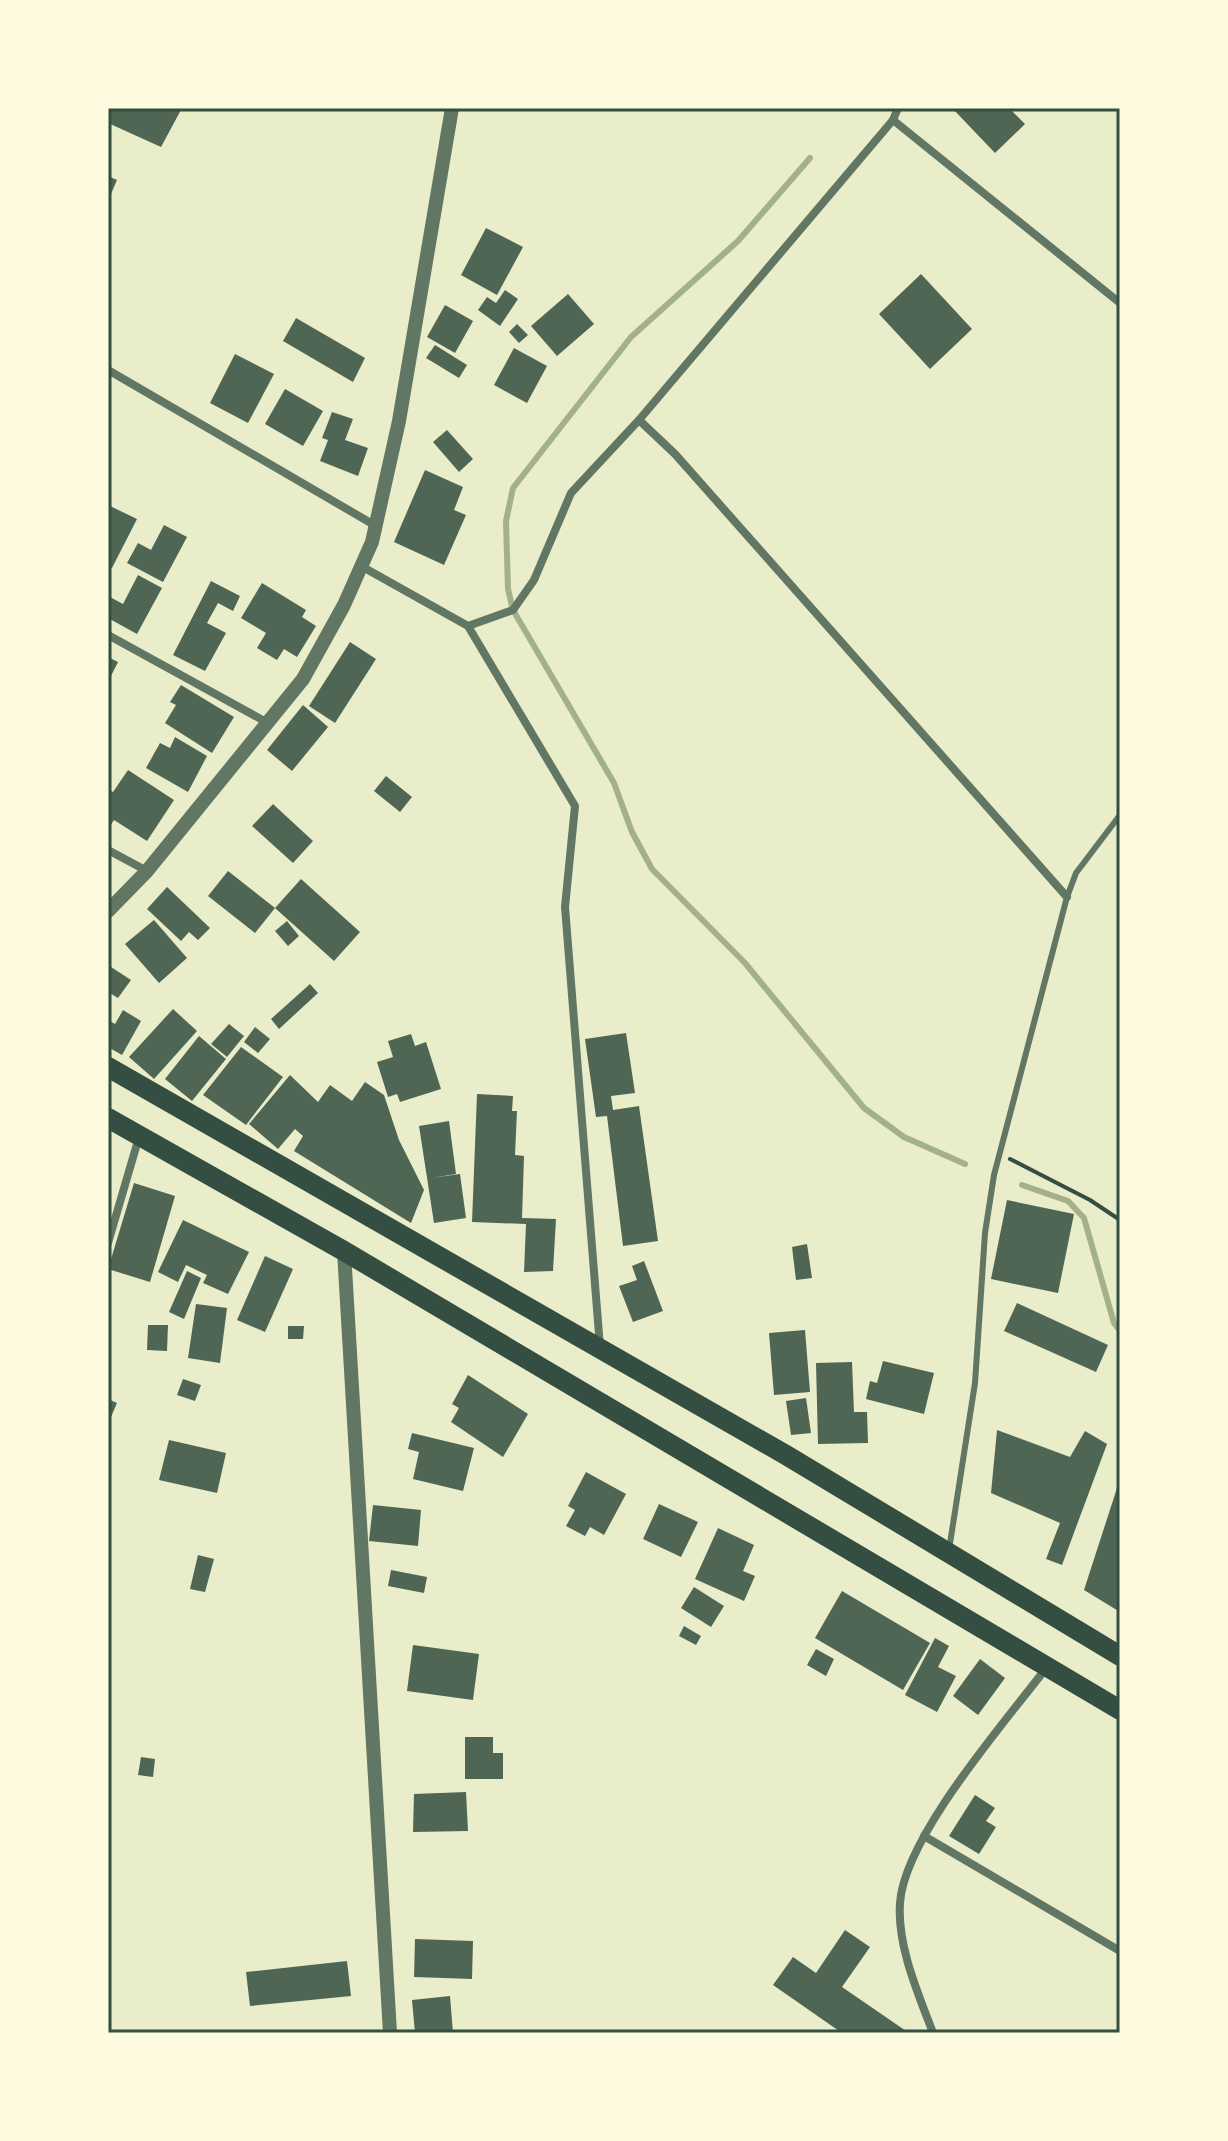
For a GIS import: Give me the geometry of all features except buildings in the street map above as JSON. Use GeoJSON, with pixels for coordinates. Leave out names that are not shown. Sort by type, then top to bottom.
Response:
{"type":"FeatureCollection","features":[{"type":"Feature","properties":{"kind":"main road"},"geometry":{"type":"LineString","coordinates":[[108,1067],[949,1550],[1120,1656]]}},
{"type":"Feature","properties":{"kind":"main road"},"geometry":{"type":"LineString","coordinates":[[108,1118],[344,1251],[1120,1710]]}},
{"type":"Feature","properties":{"kind":"street"},"geometry":{"type":"LineString","coordinates":[[108,911],[147,871],[303,679],[361,566],[376,526],[399,421],[452,108]]}},
{"type":"Feature","properties":{"kind":"street"},"geometry":{"type":"LineString","coordinates":[[468,626],[513,610],[534,580],[571,493],[639,420],[893,120],[898,108]]}},
{"type":"Feature","properties":{"kind":"street"},"geometry":{"type":"LineString","coordinates":[[893,120],[1120,303]]}},
{"type":"Feature","properties":{"kind":"street"},"geometry":{"type":"LineString","coordinates":[[108,370],[376,526]]}},
{"type":"Feature","properties":{"kind":"street"},"geometry":{"type":"LineString","coordinates":[[639,420],[675,454],[1067,897]]}},
{"type":"Feature","properties":{"kind":"street"},"geometry":{"type":"LineString","coordinates":[[361,566],[468,626],[575,806],[565,907],[600,1348]]}},
{"type":"Feature","properties":{"kind":"street"},"geometry":{"type":"LineString","coordinates":[[108,635],[269,724]]}},
{"type":"Feature","properties":{"kind":"street"},"geometry":{"type":"LineString","coordinates":[[108,850],[147,871]]}},
{"type":"Feature","properties":{"kind":"street"},"geometry":{"type":"LineString","coordinates":[[108,1243],[140,1136]]}},
{"type":"Feature","properties":{"kind":"street"},"geometry":{"type":"LineString","coordinates":[[344,1251],[390,2033]]}},
{"type":"Feature","properties":{"kind":"street"},"geometry":{"type":"LineString","coordinates":[[933,2033],[904,1943],[900,1902],[924,1836],[1047,1666]]}},
{"type":"Feature","properties":{"kind":"street"},"geometry":{"type":"LineString","coordinates":[[924,1836],[1120,1951]]}},
{"type":"Feature","properties":{"kind":"lane"},"geometry":{"type":"LineString","coordinates":[[949,1550],[975,1383],[985,1233],[1000,1153],[1067,897],[1076,873],[1120,815]]}},
{"type":"Feature","properties":{"kind":"path"},"geometry":{"type":"LineString","coordinates":[[1000,1153],[1090,1200],[1120,1220]]}},
{"type":"Feature","properties":{"kind":"waterway"},"geometry":{"type":"LineString","coordinates":[[810,158],[738,241],[631,337],[513,488],[506,521],[508,589],[513,610],[614,783],[632,832],[652,869],[745,963],[864,1108],[904,1137],[965,1164]]}},
{"type":"Feature","properties":{"kind":"waterway"},"geometry":{"type":"LineString","coordinates":[[1022,1185],[1068,1201],[1084,1218],[1114,1323],[1120,1331]]}}]}
